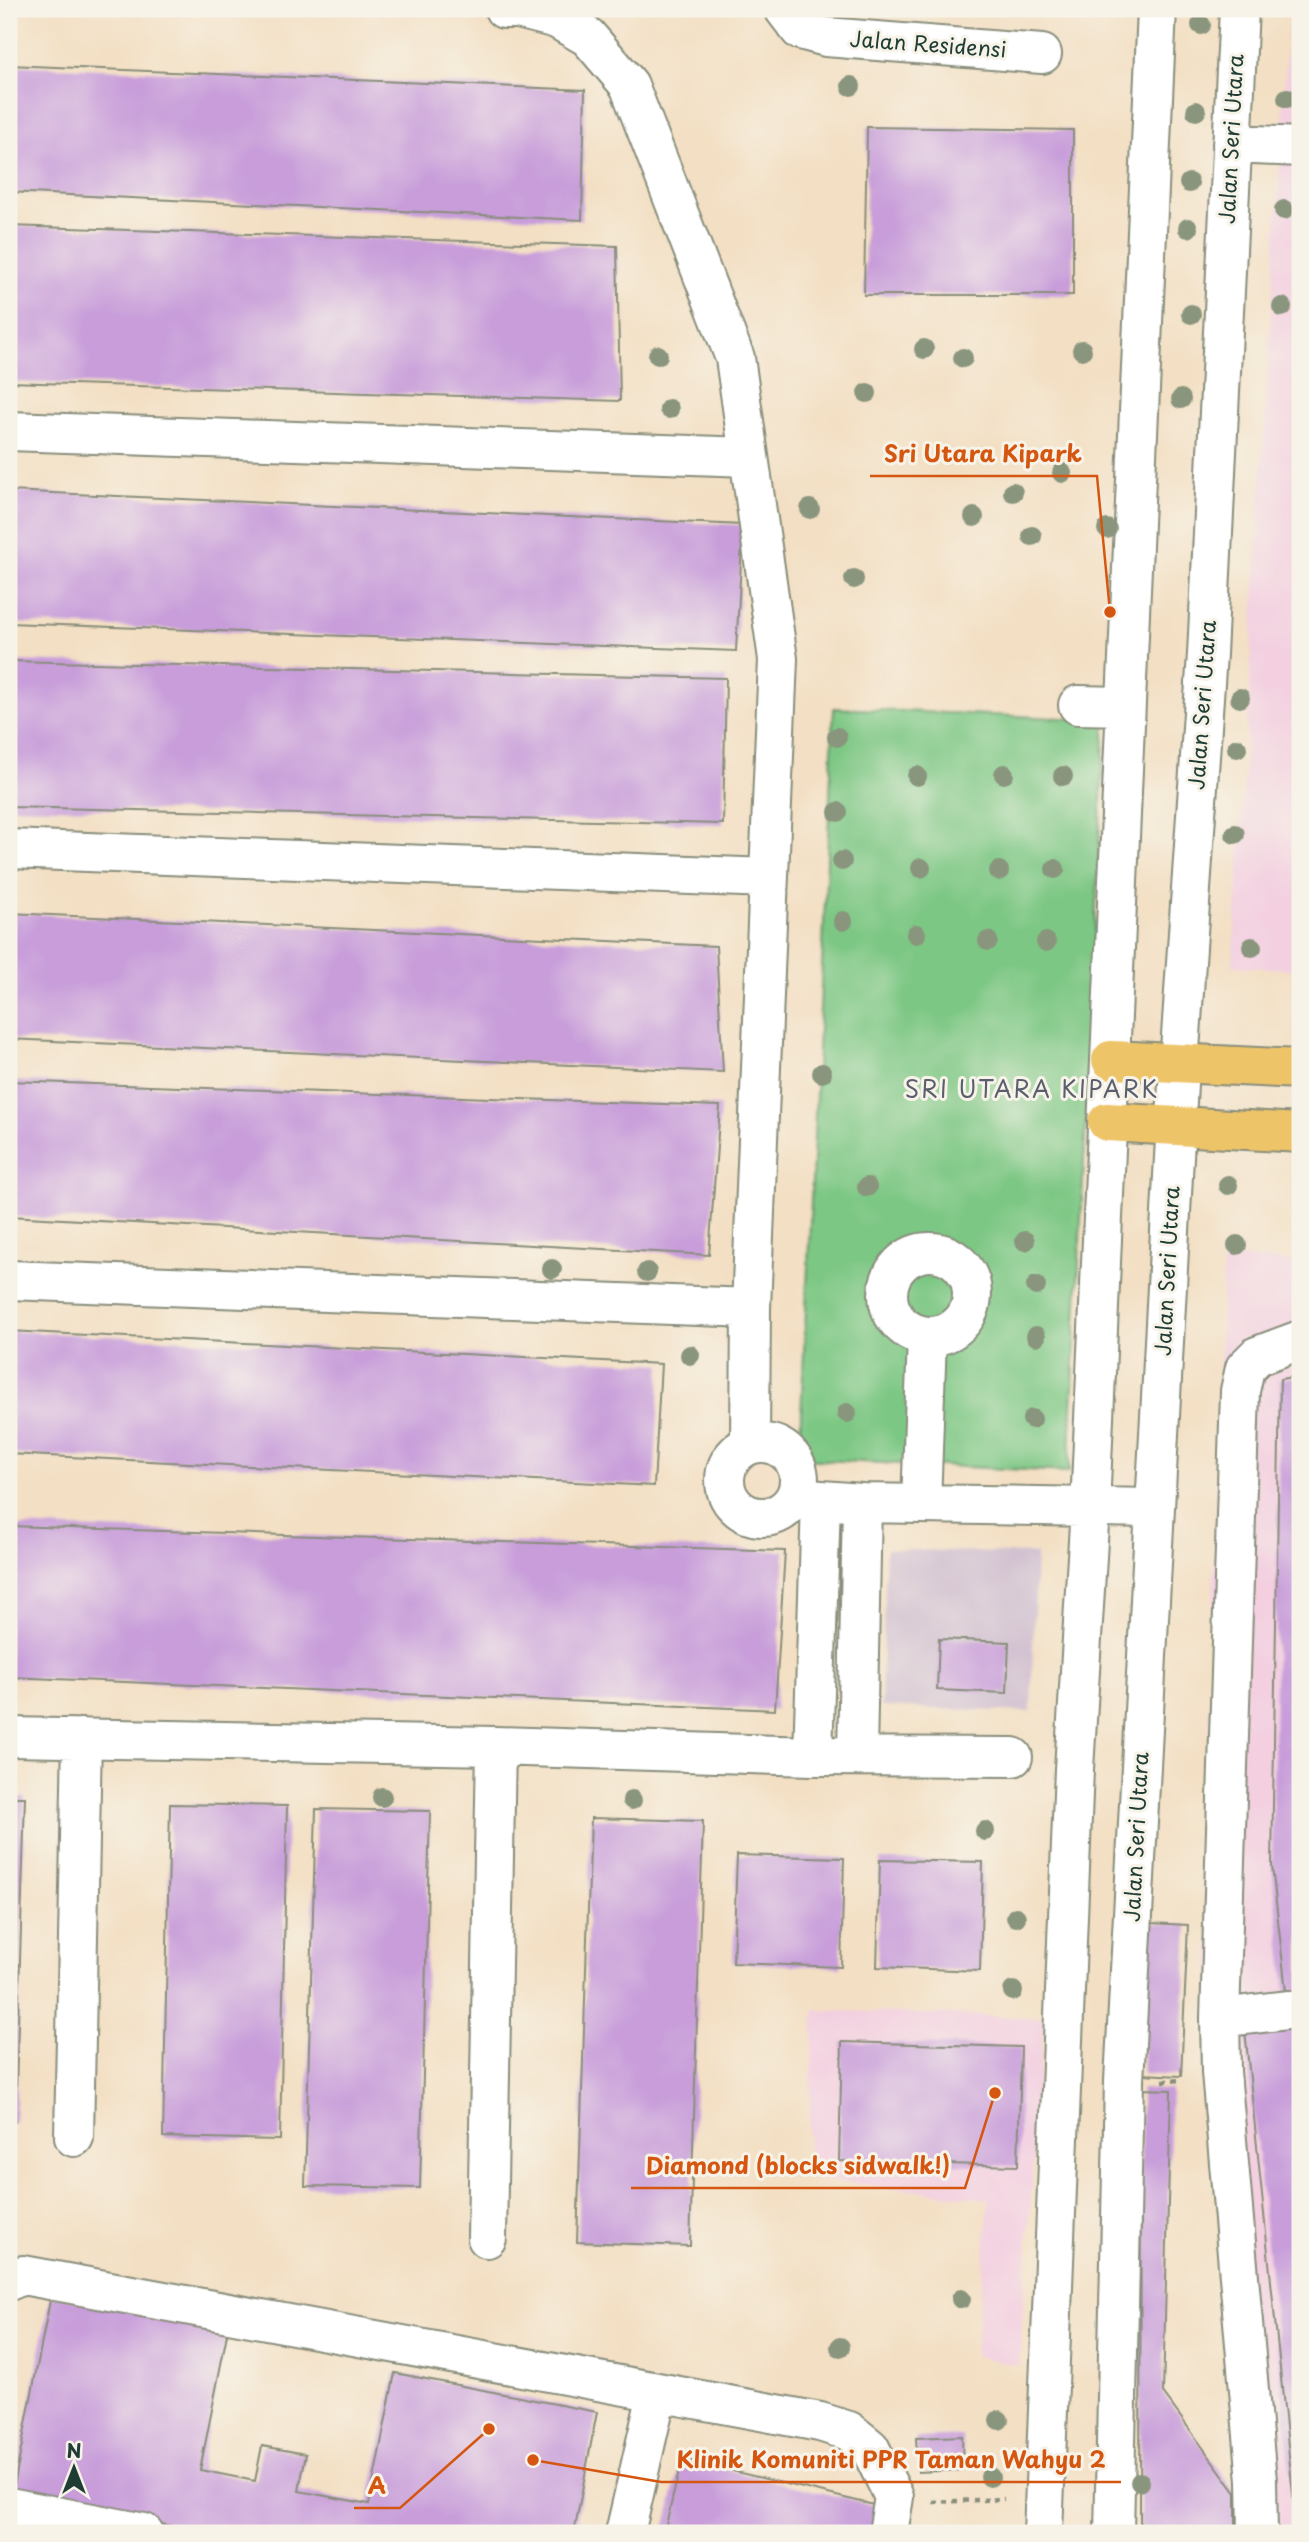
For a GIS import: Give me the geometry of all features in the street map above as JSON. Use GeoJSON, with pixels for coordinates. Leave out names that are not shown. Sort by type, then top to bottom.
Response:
{"type":"FeatureCollection","features":[{"type":"Feature","properties":{"kind":"highway"},"geometry":{"type":"LineString","coordinates":[[1111,1060],[1300,1069]]}},
{"type":"Feature","properties":{"kind":"highway"},"geometry":{"type":"LineString","coordinates":[[1107,1122],[1300,1133]]}},
{"type":"Feature","properties":{"kind":"street"},"geometry":{"type":"LineString","coordinates":[[505,9],[518,9],[558,19],[588,37],[629,85],[735,358],[778,659],[751,1308],[750,1444]]}},
{"type":"Feature","properties":{"kind":"street","name":"Jalan Residensi"},"geometry":{"type":"LineString","coordinates":[[784,9],[800,30],[826,37],[1042,54]]}},
{"type":"Feature","properties":{"kind":"street"},"geometry":{"type":"LineString","coordinates":[[1044,2533],[1074,1769],[1090,1507],[1157,9]]}},
{"type":"Feature","properties":{"kind":"street","name":"Jalan Seri Utara"},"geometry":{"type":"LineString","coordinates":[[1114,2533],[1124,2081],[1179,1065],[1207,654],[1239,9]]}},
{"type":"Feature","properties":{"kind":"street"},"geometry":{"type":"LineString","coordinates":[[1232,144],[1300,147]]}},
{"type":"Feature","properties":{"kind":"street"},"geometry":{"type":"LineString","coordinates":[[9,431],[749,457]]}},
{"type":"Feature","properties":{"kind":"street"},"geometry":{"type":"LineString","coordinates":[[1078,705],[1124,706]]}},
{"type":"Feature","properties":{"kind":"street"},"geometry":{"type":"LineString","coordinates":[[9,849],[769,878]]}},
{"type":"Feature","properties":{"kind":"street"},"geometry":{"type":"LineString","coordinates":[[9,1280],[751,1308]]}},
{"type":"Feature","properties":{"kind":"street"},"geometry":{"type":"LineString","coordinates":[[921,1504],[927,1337]]}},
{"type":"Feature","properties":{"kind":"street"},"geometry":{"type":"LineString","coordinates":[[1258,2533],[1258,2481],[1221,2072],[1220,2018],[1240,1391],[1245,1368],[1257,1356],[1300,1340]]}},
{"type":"Feature","properties":{"kind":"street"},"geometry":{"type":"LineString","coordinates":[[813,1756],[808,1500],[795,1464],[784,1450],[768,1443],[750,1444],[734,1454],[726,1470],[725,1488],[733,1504],[747,1515],[765,1517],[808,1500],[1155,1508]]}},
{"type":"Feature","properties":{"kind":"street"},"geometry":{"type":"LineString","coordinates":[[857,1755],[862,1503]]}},
{"type":"Feature","properties":{"kind":"street"},"geometry":{"type":"LineString","coordinates":[[9,1737],[496,1746],[813,1756],[1013,1757]]}},
{"type":"Feature","properties":{"kind":"street"},"geometry":{"type":"LineString","coordinates":[[74,2137],[82,1738]]}},
{"type":"Feature","properties":{"kind":"street"},"geometry":{"type":"LineString","coordinates":[[487,2238],[496,1746]]}},
{"type":"Feature","properties":{"kind":"street"},"geometry":{"type":"LineString","coordinates":[[1220,2018],[1288,2010]]}},
{"type":"Feature","properties":{"kind":"street"},"geometry":{"type":"LineString","coordinates":[[9,2281],[23,2275],[657,2394],[792,2416],[849,2431],[870,2448],[894,2497],[888,2533]]}},
{"type":"Feature","properties":{"kind":"street"},"geometry":{"type":"LineString","coordinates":[[625,2533],[657,2394]]}},
{"type":"Feature","properties":{"kind":"street"},"geometry":{"type":"LineString","coordinates":[[9,2507],[144,2533]]}},
{"type":"Feature","properties":{"kind":"path"},"geometry":{"type":"LineString","coordinates":[[941,2503],[969,2499],[1004,2499]]}},
{"type":"Feature","properties":{"kind":"shaded area"},"geometry":{"type":"Polygon","coordinates":[[[1289,9],[1300,9],[1300,970],[1233,966],[1289,9]]]}},
{"type":"Feature","properties":{"kind":"shaded area"},"geometry":{"type":"Polygon","coordinates":[[[1223,1257],[1300,1262],[1300,2533],[1240,2533],[1205,1864],[1223,1257]]]}},
{"type":"Feature","properties":{"kind":"shaded area"},"geometry":{"type":"Polygon","coordinates":[[[886,1549],[1036,1554],[1031,1712],[881,1707],[886,1549]]]}},
{"type":"Feature","properties":{"kind":"shaded area"},"geometry":{"type":"Polygon","coordinates":[[[814,2010],[1044,2018],[1019,2366],[975,2356],[989,2199],[807,2178],[814,2010]]]}},
{"type":"Feature","properties":{"kind":"green space"},"geometry":{"type":"Polygon","coordinates":[[[834,708],[1105,720],[1069,1472],[799,1459],[834,708]]]}},
{"type":"Feature","properties":{"kind":"building"},"geometry":{"type":"Polygon","coordinates":[[[9,65],[585,90],[582,220],[9,192],[9,65]]]}},
{"type":"Feature","properties":{"kind":"building"},"geometry":{"type":"Polygon","coordinates":[[[867,127],[1073,130],[1073,295],[864,295],[867,127]]]}},
{"type":"Feature","properties":{"kind":"building"},"geometry":{"type":"Polygon","coordinates":[[[9,226],[617,246],[620,401],[9,382],[9,226]]]}},
{"type":"Feature","properties":{"kind":"building"},"geometry":{"type":"Polygon","coordinates":[[[9,491],[743,525],[736,651],[9,623],[9,491]]]}},
{"type":"Feature","properties":{"kind":"building"},"geometry":{"type":"Polygon","coordinates":[[[9,661],[726,678],[723,824],[9,807],[9,661]]]}},
{"type":"Feature","properties":{"kind":"building"},"geometry":{"type":"Polygon","coordinates":[[[9,913],[716,946],[723,1072],[9,1039],[9,913]]]}},
{"type":"Feature","properties":{"kind":"building"},"geometry":{"type":"Polygon","coordinates":[[[9,1081],[720,1106],[709,1255],[9,1216],[9,1081]]]}},
{"type":"Feature","properties":{"kind":"building"},"geometry":{"type":"Polygon","coordinates":[[[9,1331],[661,1364],[654,1486],[9,1454],[9,1331]]]}},
{"type":"Feature","properties":{"kind":"building"},"geometry":{"type":"Polygon","coordinates":[[[1300,1376],[1300,2533],[1297,2533],[1245,2030],[1288,2010],[1272,1866],[1280,1379],[1300,1376]]]}},
{"type":"Feature","properties":{"kind":"building"},"geometry":{"type":"Polygon","coordinates":[[[9,1526],[785,1551],[775,1710],[9,1677],[9,1526]]]}},
{"type":"Feature","properties":{"kind":"building"},"geometry":{"type":"Polygon","coordinates":[[[939,1639],[1009,1642],[1007,1693],[937,1690],[939,1639]]]}},
{"type":"Feature","properties":{"kind":"building"},"geometry":{"type":"Polygon","coordinates":[[[9,1797],[25,1797],[15,2122],[9,2122],[9,1797]]]}},
{"type":"Feature","properties":{"kind":"building"},"geometry":{"type":"Polygon","coordinates":[[[170,1804],[287,1806],[280,2140],[163,2137],[170,1804]]]}},
{"type":"Feature","properties":{"kind":"building"},"geometry":{"type":"Polygon","coordinates":[[[316,1809],[430,1811],[420,2188],[305,2186],[316,1809]]]}},
{"type":"Feature","properties":{"kind":"building"},"geometry":{"type":"Polygon","coordinates":[[[591,1818],[703,1821],[690,2246],[577,2242],[591,1818]]]}},
{"type":"Feature","properties":{"kind":"building"},"geometry":{"type":"Polygon","coordinates":[[[737,1855],[844,1858],[841,1967],[733,1963],[737,1855]]]}},
{"type":"Feature","properties":{"kind":"building"},"geometry":{"type":"Polygon","coordinates":[[[880,1860],[983,1862],[980,1971],[877,1967],[880,1860]]]}},
{"type":"Feature","properties":{"kind":"building"},"geometry":{"type":"Polygon","coordinates":[[[1150,1923],[1188,1925],[1181,2076],[1142,2074],[1150,1923]]]}},
{"type":"Feature","properties":{"kind":"building"},"geometry":{"type":"Polygon","coordinates":[[[842,2042],[1021,2047],[1018,2166],[839,2161],[842,2042]]]}},
{"type":"Feature","properties":{"kind":"building"},"geometry":{"type":"Polygon","coordinates":[[[1141,2089],[1171,2090],[1163,2393],[1236,2493],[1236,2533],[1140,2533],[1141,2089]]]}},
{"type":"Feature","properties":{"kind":"building"},"geometry":{"type":"Polygon","coordinates":[[[51,2295],[228,2329],[200,2470],[255,2481],[262,2446],[306,2454],[299,2491],[369,2504],[395,2373],[597,2412],[574,2533],[209,2533],[12,2496],[51,2295]]]}},
{"type":"Feature","properties":{"kind":"building"},"geometry":{"type":"Polygon","coordinates":[[[962,2436],[963,2470],[918,2472],[916,2438],[962,2436]]]}},
{"type":"Feature","properties":{"kind":"building"},"geometry":{"type":"Polygon","coordinates":[[[682,2459],[878,2506],[871,2533],[664,2533],[682,2459]]]}},
{"type":"Feature","properties":{"kind":"place","name":"Sri Utara Kipark"},"geometry":{"type":"Point","coordinates":[1110,612]}},
{"type":"Feature","properties":{"kind":"place","name":"Diamond (blocks sidwalk!)"},"geometry":{"type":"Point","coordinates":[995,2093]}},
{"type":"Feature","properties":{"kind":"place","name":"A"},"geometry":{"type":"Point","coordinates":[489,2429]}},
{"type":"Feature","properties":{"kind":"place","name":"Klinik Komuniti PPR Taman Wahyu 2"},"geometry":{"type":"Point","coordinates":[533,2460]}},
{"type":"Feature","properties":{"kind":"district","name":"SRI UTARA KIPARK"},"geometry":{"type":"Point","coordinates":[1032,1090]}}]}
